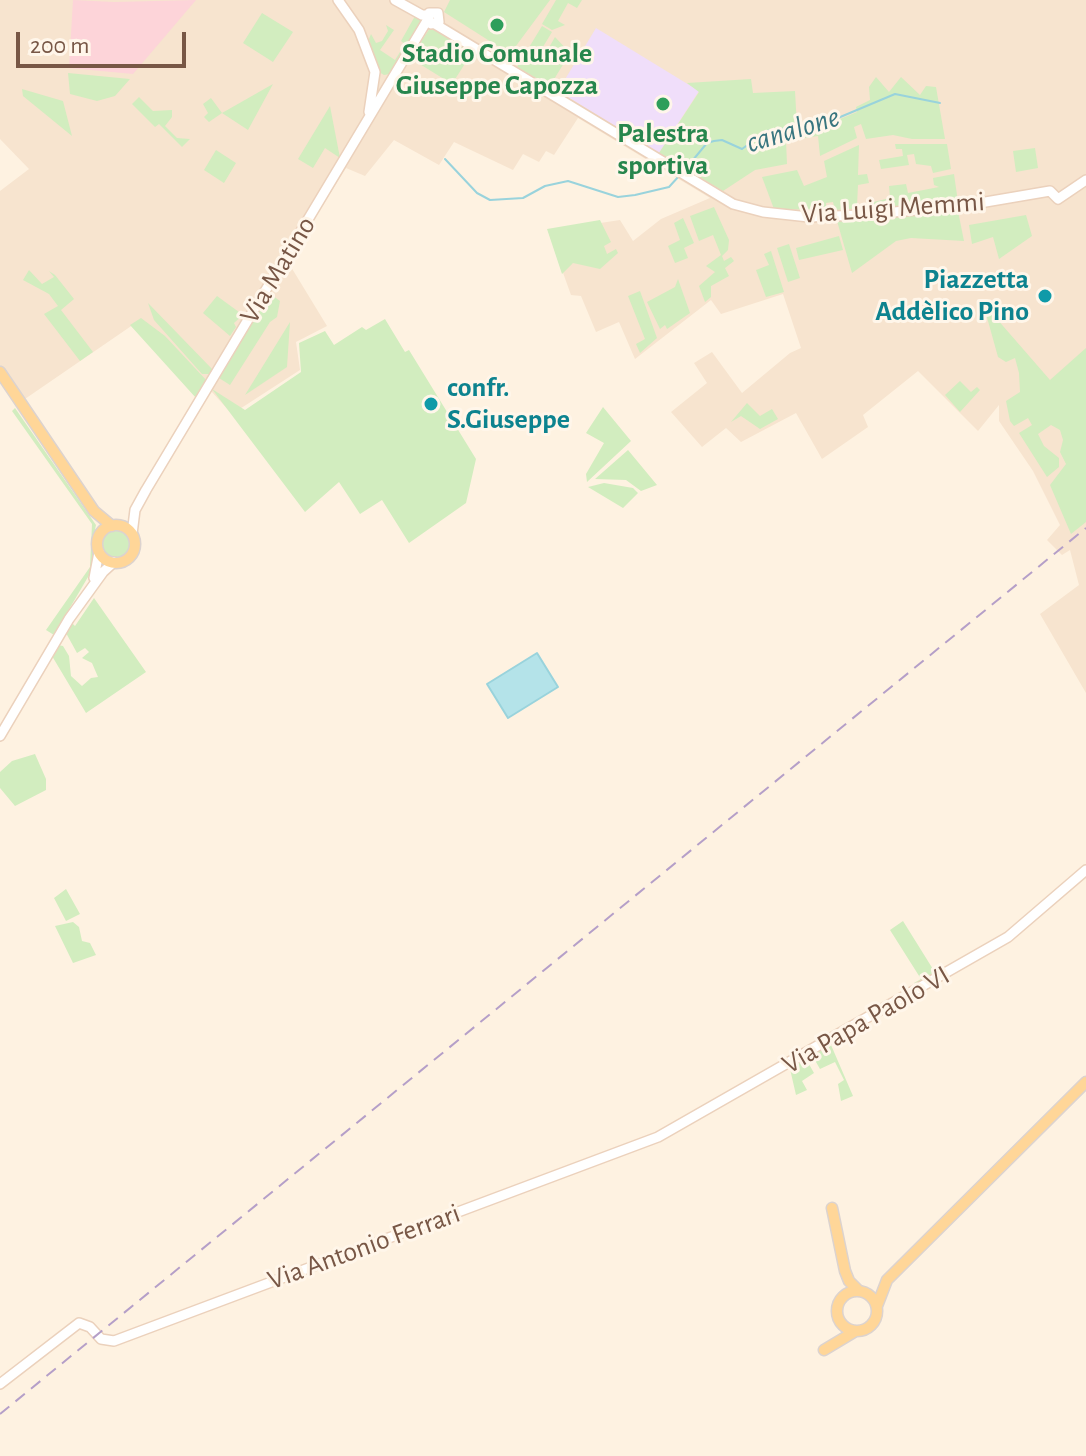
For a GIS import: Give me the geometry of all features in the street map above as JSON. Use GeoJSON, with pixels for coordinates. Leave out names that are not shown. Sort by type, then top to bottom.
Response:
{"type":"FeatureCollection","features":[{"type":"Feature","properties":{"kind":"main road"},"geometry":{"type":"LineString","coordinates":[[0,372],[94,511],[132,534],[134,545],[131,555],[114,562],[99,552],[94,511]]}},
{"type":"Feature","properties":{"kind":"main road"},"geometry":{"type":"LineString","coordinates":[[99,535],[114,525]]}},
{"type":"Feature","properties":{"kind":"main road"},"geometry":{"type":"LineString","coordinates":[[845,1295],[863,1292],[887,1280],[1086,1082]]}},
{"type":"Feature","properties":{"kind":"main road"},"geometry":{"type":"LineString","coordinates":[[832,1208],[849,1281],[877,1306]]}},
{"type":"Feature","properties":{"kind":"main road"},"geometry":{"type":"LineString","coordinates":[[845,1271],[845,1295],[837,1312],[842,1325],[854,1332]]}},
{"type":"Feature","properties":{"kind":"main road"},"geometry":{"type":"LineString","coordinates":[[824,1350],[872,1325],[887,1280]]}},
{"type":"Feature","properties":{"kind":"main road"},"geometry":{"type":"LineString","coordinates":[[836,1343],[842,1325]]}},
{"type":"Feature","properties":{"kind":"street"},"geometry":{"type":"LineString","coordinates":[[338,0],[359,30],[375,72],[368,119]]}},
{"type":"Feature","properties":{"kind":"street","name":"Via Luigi Memmi"},"geometry":{"type":"LineString","coordinates":[[395,0],[432,19],[722,196],[763,212],[809,217],[962,206],[1050,191],[1058,199],[1086,180]]}},
{"type":"Feature","properties":{"kind":"street","name":"Via Matino"},"geometry":{"type":"LineString","coordinates":[[132,534],[135,510],[368,119],[432,19]]}},
{"type":"Feature","properties":{"kind":"street"},"geometry":{"type":"LineString","coordinates":[[375,72],[390,83]]}},
{"type":"Feature","properties":{"kind":"street","name":"Via Matino"},"geometry":{"type":"LineString","coordinates":[[114,525],[135,510]]}},
{"type":"Feature","properties":{"kind":"street"},"geometry":{"type":"LineString","coordinates":[[0,736],[89,588],[99,565],[99,552]]}},
{"type":"Feature","properties":{"kind":"street"},"geometry":{"type":"LineString","coordinates":[[89,588],[114,562]]}},
{"type":"Feature","properties":{"kind":"street","name":"Via Papa Paolo VI"},"geometry":{"type":"LineString","coordinates":[[632,1148],[717,1106],[1008,937],[1086,870]]}},
{"type":"Feature","properties":{"kind":"street","name":"Via Antonio Ferrari"},"geometry":{"type":"LineString","coordinates":[[0,1384],[79,1323],[114,1341],[632,1148]]}},
{"type":"Feature","properties":{"kind":"shaded area"},"geometry":{"type":"Polygon","coordinates":[[[0,0],[1086,0],[1086,693],[1040,614],[1079,585],[1070,550],[1062,555],[1047,540],[1060,525],[1033,471],[999,421],[999,405],[978,431],[918,371],[863,415],[868,427],[822,459],[796,413],[741,442],[726,428],[702,447],[671,412],[707,383],[694,363],[712,352],[742,393],[790,353],[801,348],[783,294],[721,314],[711,300],[635,359],[619,322],[596,332],[581,296],[571,295],[548,231],[620,220],[633,241],[661,219],[710,198],[578,118],[554,155],[546,151],[539,162],[523,154],[513,170],[454,142],[439,165],[394,140],[365,176],[346,168],[288,262],[327,326],[296,342],[300,370],[232,414],[211,391],[200,391],[140,320],[22,401],[0,370],[0,191],[29,169],[0,139],[0,0]]]}},
{"type":"Feature","properties":{"kind":"shaded area"},"geometry":{"type":"Polygon","coordinates":[[[73,0],[196,0],[133,74],[69,68],[73,0]]]}},
{"type":"Feature","properties":{"kind":"shaded area"},"geometry":{"type":"Polygon","coordinates":[[[596,28],[699,91],[659,153],[558,91],[596,28]]]}},
{"type":"Feature","properties":{"kind":"green space","name":"Stadio Comunale Giuseppe Capozza"},"geometry":{"type":"Polygon","coordinates":[[[450,0],[550,0],[510,54],[444,12],[450,0]]]}},
{"type":"Feature","properties":{"kind":"green space"},"geometry":{"type":"Polygon","coordinates":[[[556,0],[582,0],[577,8],[568,3],[558,21],[565,25],[552,30],[542,24],[556,0]]]}},
{"type":"Feature","properties":{"kind":"green space"},"geometry":{"type":"Polygon","coordinates":[[[262,13],[293,32],[273,62],[243,43],[262,13]]]}},
{"type":"Feature","properties":{"kind":"green space"},"geometry":{"type":"Polygon","coordinates":[[[415,16],[423,20],[390,74],[384,75],[379,72],[369,39],[371,34],[376,43],[382,41],[388,31],[386,25],[394,30],[380,50],[395,60],[405,44],[401,41],[415,16]]]}},
{"type":"Feature","properties":{"kind":"green space"},"geometry":{"type":"Polygon","coordinates":[[[542,26],[552,32],[538,55],[543,58],[555,37],[570,53],[550,86],[517,67],[542,26]]]}},
{"type":"Feature","properties":{"kind":"green space"},"geometry":{"type":"Polygon","coordinates":[[[430,28],[473,51],[452,84],[410,58],[430,28]]]}},
{"type":"Feature","properties":{"kind":"green space"},"geometry":{"type":"Polygon","coordinates":[[[68,73],[130,79],[115,96],[97,101],[70,94],[68,73]]]}},
{"type":"Feature","properties":{"kind":"green space"},"geometry":{"type":"Polygon","coordinates":[[[876,77],[889,92],[901,77],[920,95],[926,86],[936,87],[945,139],[912,139],[893,135],[866,139],[861,124],[854,127],[857,138],[820,156],[818,136],[786,141],[787,164],[755,170],[723,191],[659,153],[699,92],[687,83],[751,79],[753,93],[795,91],[797,126],[819,122],[818,128],[857,112],[856,107],[870,100],[869,87],[876,77]]]}},
{"type":"Feature","properties":{"kind":"green space"},"geometry":{"type":"Polygon","coordinates":[[[273,84],[248,130],[222,113],[273,84]]]}},
{"type":"Feature","properties":{"kind":"green space"},"geometry":{"type":"Polygon","coordinates":[[[22,89],[63,101],[72,136],[23,96],[22,89]]]}},
{"type":"Feature","properties":{"kind":"green space"},"geometry":{"type":"Polygon","coordinates":[[[139,97],[153,111],[172,110],[172,117],[165,126],[177,138],[190,139],[182,147],[159,124],[155,127],[132,104],[139,97]]]}},
{"type":"Feature","properties":{"kind":"green space"},"geometry":{"type":"Polygon","coordinates":[[[211,98],[222,113],[209,122],[204,117],[208,113],[203,104],[211,98]]]}},
{"type":"Feature","properties":{"kind":"green space"},"geometry":{"type":"Polygon","coordinates":[[[330,106],[340,158],[325,148],[313,168],[298,159],[330,106]]]}},
{"type":"Feature","properties":{"kind":"green space"},"geometry":{"type":"Polygon","coordinates":[[[895,144],[947,144],[951,169],[933,173],[931,166],[916,164],[914,154],[907,155],[909,165],[881,169],[879,160],[903,156],[902,149],[896,149],[895,144]]]}},
{"type":"Feature","properties":{"kind":"green space"},"geometry":{"type":"Polygon","coordinates":[[[859,145],[858,175],[867,174],[869,183],[858,185],[857,206],[890,198],[889,186],[906,184],[908,193],[939,187],[934,185],[933,178],[954,174],[958,202],[835,210],[833,202],[826,203],[827,210],[774,209],[762,177],[797,170],[804,186],[827,177],[824,161],[859,145]]]}},
{"type":"Feature","properties":{"kind":"green space"},"geometry":{"type":"Polygon","coordinates":[[[1035,148],[1038,168],[1016,172],[1013,151],[1035,148]]]}},
{"type":"Feature","properties":{"kind":"green space"},"geometry":{"type":"Polygon","coordinates":[[[216,150],[236,163],[224,183],[204,170],[216,150]]]}},
{"type":"Feature","properties":{"kind":"green space"},"geometry":{"type":"Polygon","coordinates":[[[714,207],[729,240],[728,250],[722,256],[724,261],[731,257],[734,261],[725,268],[729,276],[711,286],[711,297],[705,302],[699,286],[715,272],[706,266],[721,255],[713,235],[699,241],[690,216],[714,207]]]}},
{"type":"Feature","properties":{"kind":"green space"},"geometry":{"type":"Polygon","coordinates":[[[958,211],[964,241],[911,238],[896,241],[852,273],[837,221],[958,211]]]}},
{"type":"Feature","properties":{"kind":"green space"},"geometry":{"type":"Polygon","coordinates":[[[1026,215],[1032,236],[999,259],[993,237],[972,244],[969,225],[1026,215]]]}},
{"type":"Feature","properties":{"kind":"green space"},"geometry":{"type":"Polygon","coordinates":[[[683,218],[694,243],[684,248],[688,258],[675,263],[668,246],[680,240],[674,223],[683,218]]]}},
{"type":"Feature","properties":{"kind":"green space"},"geometry":{"type":"Polygon","coordinates":[[[600,220],[611,242],[604,246],[607,254],[616,249],[618,253],[600,269],[573,263],[562,274],[547,229],[600,220]]]}},
{"type":"Feature","properties":{"kind":"green space"},"geometry":{"type":"Polygon","coordinates":[[[839,236],[843,250],[799,260],[796,248],[839,236]]]}},
{"type":"Feature","properties":{"kind":"green space"},"geometry":{"type":"Polygon","coordinates":[[[789,244],[800,278],[788,282],[777,248],[789,244]]]}},
{"type":"Feature","properties":{"kind":"green space"},"geometry":{"type":"Polygon","coordinates":[[[771,251],[784,292],[766,297],[756,270],[769,265],[764,254],[771,251]]]}},
{"type":"Feature","properties":{"kind":"green space"},"geometry":{"type":"Polygon","coordinates":[[[29,270],[42,284],[54,277],[49,271],[74,299],[61,310],[93,352],[80,361],[44,314],[58,306],[49,294],[23,280],[29,270]]]}},
{"type":"Feature","properties":{"kind":"green space"},"geometry":{"type":"Polygon","coordinates":[[[678,279],[690,313],[667,329],[665,325],[660,329],[647,302],[675,287],[678,279]]]}},
{"type":"Feature","properties":{"kind":"green space"},"geometry":{"type":"Polygon","coordinates":[[[640,291],[657,338],[640,353],[636,344],[645,339],[628,296],[640,291]]]}},
{"type":"Feature","properties":{"kind":"green space"},"geometry":{"type":"Polygon","coordinates":[[[269,293],[280,301],[277,317],[270,322],[230,385],[219,378],[269,293]]]}},
{"type":"Feature","properties":{"kind":"green space"},"geometry":{"type":"Polygon","coordinates":[[[217,296],[243,315],[234,323],[236,327],[230,336],[203,313],[217,296]]]}},
{"type":"Feature","properties":{"kind":"green space"},"geometry":{"type":"Polygon","coordinates":[[[148,303],[213,370],[211,374],[202,374],[154,320],[148,303]]]}},
{"type":"Feature","properties":{"kind":"green space"},"geometry":{"type":"Polygon","coordinates":[[[983,303],[1050,380],[1086,348],[1086,522],[1071,534],[1050,485],[1066,464],[1060,452],[1063,440],[1060,430],[1051,425],[1038,434],[1044,446],[1059,458],[1059,467],[1047,477],[1019,433],[1032,425],[1028,418],[1014,426],[1010,421],[1006,401],[1020,392],[1019,373],[1015,358],[1006,362],[998,357],[983,303]]]}},
{"type":"Feature","properties":{"kind":"green space"},"geometry":{"type":"Polygon","coordinates":[[[141,318],[165,336],[207,381],[196,398],[130,325],[141,318]]]}},
{"type":"Feature","properties":{"kind":"green space"},"geometry":{"type":"Polygon","coordinates":[[[385,319],[405,352],[409,350],[476,459],[466,503],[409,543],[382,500],[360,514],[339,482],[305,512],[212,389],[245,410],[301,372],[299,343],[325,331],[334,345],[362,327],[366,330],[385,319]]]}},
{"type":"Feature","properties":{"kind":"green space"},"geometry":{"type":"Polygon","coordinates":[[[290,322],[287,367],[245,395],[290,322]]]}},
{"type":"Feature","properties":{"kind":"green space"},"geometry":{"type":"Polygon","coordinates":[[[960,381],[971,392],[977,387],[980,390],[960,412],[945,395],[960,381]]]}},
{"type":"Feature","properties":{"kind":"green space"},"geometry":{"type":"Polygon","coordinates":[[[747,403],[760,416],[772,409],[778,419],[760,429],[741,416],[731,422],[747,403]]]}},
{"type":"Feature","properties":{"kind":"green space"},"geometry":{"type":"Polygon","coordinates":[[[603,407],[631,441],[587,482],[586,474],[604,443],[586,433],[603,407]]]}},
{"type":"Feature","properties":{"kind":"green space"},"geometry":{"type":"Polygon","coordinates":[[[15,408],[96,525],[92,543],[95,565],[54,635],[46,630],[90,567],[92,524],[12,411],[15,408]]]}},
{"type":"Feature","properties":{"kind":"green space"},"geometry":{"type":"Polygon","coordinates":[[[628,450],[657,485],[641,491],[626,480],[595,479],[628,450]]]}},
{"type":"Feature","properties":{"kind":"green space"},"geometry":{"type":"Polygon","coordinates":[[[604,483],[633,488],[638,493],[623,508],[588,487],[604,483]]]}},
{"type":"Feature","properties":{"kind":"green space"},"geometry":{"type":"Polygon","coordinates":[[[116,529],[122,530],[130,538],[130,550],[122,558],[116,559],[110,558],[102,550],[101,544],[102,538],[110,530],[116,529]]]}},
{"type":"Feature","properties":{"kind":"green space"},"geometry":{"type":"Polygon","coordinates":[[[94,598],[146,672],[86,713],[52,656],[58,645],[63,646],[69,656],[71,676],[82,686],[91,678],[98,677],[92,663],[82,658],[89,652],[85,648],[77,653],[66,633],[72,623],[75,626],[94,598]]]}},
{"type":"Feature","properties":{"kind":"green space"},"geometry":{"type":"Polygon","coordinates":[[[35,754],[46,779],[46,790],[15,806],[0,788],[0,772],[12,761],[35,754]]]}},
{"type":"Feature","properties":{"kind":"green space"},"geometry":{"type":"Polygon","coordinates":[[[66,889],[80,914],[66,921],[54,898],[66,889]]]}},
{"type":"Feature","properties":{"kind":"green space"},"geometry":{"type":"Polygon","coordinates":[[[903,921],[936,974],[916,986],[914,983],[921,979],[890,930],[903,921]]]}},
{"type":"Feature","properties":{"kind":"green space"},"geometry":{"type":"Polygon","coordinates":[[[73,922],[79,927],[82,941],[90,943],[96,955],[73,963],[55,926],[73,922]]]}},
{"type":"Feature","properties":{"kind":"green space"},"geometry":{"type":"Polygon","coordinates":[[[831,1045],[853,1096],[841,1101],[838,1084],[844,1080],[835,1062],[820,1069],[812,1055],[831,1045]]]}},
{"type":"Feature","properties":{"kind":"green space"},"geometry":{"type":"Polygon","coordinates":[[[806,1059],[814,1073],[802,1081],[807,1090],[796,1095],[790,1069],[806,1059]]]}},
{"type":"Feature","properties":{"kind":"water"},"geometry":{"type":"Polygon","coordinates":[[[537,653],[558,687],[508,718],[487,684],[537,653]]]}},
{"type":"Feature","properties":{"kind":"waterway","name":"canalone"},"geometry":{"type":"LineString","coordinates":[[683,172],[707,143],[714,141],[722,140],[742,149],[767,131],[826,123],[895,94],[940,103]]}},
{"type":"Feature","properties":{"kind":"waterway","name":"canalone"},"geometry":{"type":"LineString","coordinates":[[445,159],[477,193],[490,200],[523,198],[545,186],[568,181],[618,197],[635,195],[669,187],[679,176]]}},
{"type":"Feature","properties":{"kind":"railway"},"geometry":{"type":"LineString","coordinates":[[0,1414],[1086,528]]}},
{"type":"Feature","properties":{"kind":"place","name":"Stadio Comunale Giuseppe Capozza"},"geometry":{"type":"Point","coordinates":[497,25]}},
{"type":"Feature","properties":{"kind":"place","name":"Palestra sportiva"},"geometry":{"type":"Point","coordinates":[663,104]}},
{"type":"Feature","properties":{"kind":"place","name":"Piazzetta Addèlico Pino"},"geometry":{"type":"Point","coordinates":[1045,296]}},
{"type":"Feature","properties":{"kind":"place","name":"confr. S.Giuseppe"},"geometry":{"type":"Point","coordinates":[431,404]}}]}
